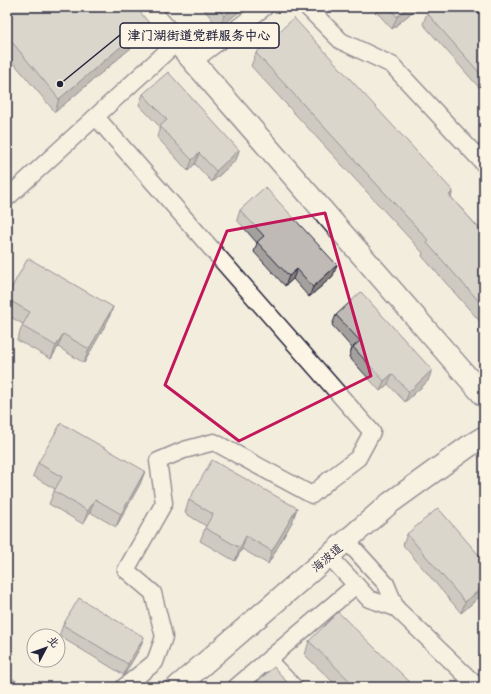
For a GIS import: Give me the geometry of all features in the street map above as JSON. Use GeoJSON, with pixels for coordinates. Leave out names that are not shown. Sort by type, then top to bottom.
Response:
{"type":"FeatureCollection","features":[{"type":"Feature","properties":{"kind":"street"},"geometry":{"type":"LineString","coordinates":[[146,7],[484,396]]}},
{"type":"Feature","properties":{"kind":"street"},"geometry":{"type":"LineString","coordinates":[[193,61],[265,7]]}},
{"type":"Feature","properties":{"kind":"street"},"geometry":{"type":"LineString","coordinates":[[307,7],[341,41],[392,65],[484,164]]}},
{"type":"Feature","properties":{"kind":"street"},"geometry":{"type":"LineString","coordinates":[[7,198],[177,42]]}},
{"type":"Feature","properties":{"kind":"street"},"geometry":{"type":"LineString","coordinates":[[96,116],[372,432],[358,458],[312,494],[214,442],[184,450],[158,461],[164,503],[126,570],[153,594],[164,637],[155,662],[124,687]]}},
{"type":"Feature","properties":{"kind":"street","name":"海波道"},"geometry":{"type":"LineString","coordinates":[[177,687],[390,503],[469,446],[484,437]]}},
{"type":"Feature","properties":{"kind":"street"},"geometry":{"type":"LineString","coordinates":[[347,541],[386,584],[396,608],[478,687]]}},
{"type":"Feature","properties":{"kind":"street"},"geometry":{"type":"LineString","coordinates":[[329,556],[369,599],[396,608]]}},
{"type":"Feature","properties":{"kind":"street"},"geometry":{"type":"LineString","coordinates":[[236,687],[356,585]]}},
{"type":"Feature","properties":{"kind":"street"},"geometry":{"type":"LineString","coordinates":[[268,660],[294,687]]}},
{"type":"Feature","properties":{"kind":"highlighted area"},"geometry":{"type":"Polygon","coordinates":[[[325,213],[371,376],[239,441],[165,385],[227,231],[325,213]]]}},
{"type":"Feature","properties":{"kind":"building"},"geometry":{"type":"Polygon","coordinates":[[[7,7],[136,7],[149,23],[59,99],[7,36],[7,7]]]}},
{"type":"Feature","properties":{"kind":"building"},"geometry":{"type":"Polygon","coordinates":[[[217,7],[234,7],[224,16],[217,7]]]}},
{"type":"Feature","properties":{"kind":"building"},"geometry":{"type":"Polygon","coordinates":[[[389,7],[408,7],[397,17],[389,7]]]}},
{"type":"Feature","properties":{"kind":"building"},"geometry":{"type":"Polygon","coordinates":[[[434,7],[474,7],[484,18],[484,78],[427,13],[434,7]]]}},
{"type":"Feature","properties":{"kind":"building"},"geometry":{"type":"Polygon","coordinates":[[[294,18],[453,191],[449,195],[484,234],[484,307],[427,243],[429,241],[256,53],[294,18]]]}},
{"type":"Feature","properties":{"kind":"building"},"geometry":{"type":"Polygon","coordinates":[[[168,72],[239,150],[216,171],[199,153],[192,160],[160,126],[167,120],[143,94],[168,72]]]}},
{"type":"Feature","properties":{"kind":"building"},"geometry":{"type":"Polygon","coordinates":[[[265,187],[337,265],[313,287],[297,269],[289,276],[257,242],[264,236],[240,210],[265,187]]]}},
{"type":"Feature","properties":{"kind":"building"},"geometry":{"type":"Polygon","coordinates":[[[28,258],[113,307],[89,349],[63,334],[56,346],[22,326],[30,312],[7,299],[7,296],[28,258]]]}},
{"type":"Feature","properties":{"kind":"building"},"geometry":{"type":"Polygon","coordinates":[[[361,292],[432,370],[409,392],[392,374],[384,381],[353,347],[360,341],[336,315],[361,292]]]}},
{"type":"Feature","properties":{"kind":"building"},"geometry":{"type":"Polygon","coordinates":[[[61,423],[145,471],[121,514],[95,499],[88,511],[54,491],[62,477],[38,463],[61,423]]]}},
{"type":"Feature","properties":{"kind":"building"},"geometry":{"type":"Polygon","coordinates":[[[212,460],[297,508],[272,551],[246,536],[240,548],[205,528],[213,514],[189,500],[212,460]]]}},
{"type":"Feature","properties":{"kind":"building"},"geometry":{"type":"Polygon","coordinates":[[[438,508],[484,561],[484,586],[465,602],[407,534],[438,508]]]}},
{"type":"Feature","properties":{"kind":"building"},"geometry":{"type":"Polygon","coordinates":[[[79,598],[144,637],[128,664],[63,625],[79,598]]]}},
{"type":"Feature","properties":{"kind":"building"},"geometry":{"type":"Polygon","coordinates":[[[338,612],[415,687],[356,687],[309,641],[338,612]]]}},
{"type":"Feature","properties":{"kind":"building"},"geometry":{"type":"Polygon","coordinates":[[[274,667],[291,687],[251,687],[274,667]]]}},
{"type":"Feature","properties":{"kind":"building"},"geometry":{"type":"Polygon","coordinates":[[[7,675],[24,686],[24,687],[7,687],[7,675]]]}},
{"type":"Feature","properties":{"kind":"place","name":"津门湖街道党群服务中心"},"geometry":{"type":"Point","coordinates":[60,84]}}]}
